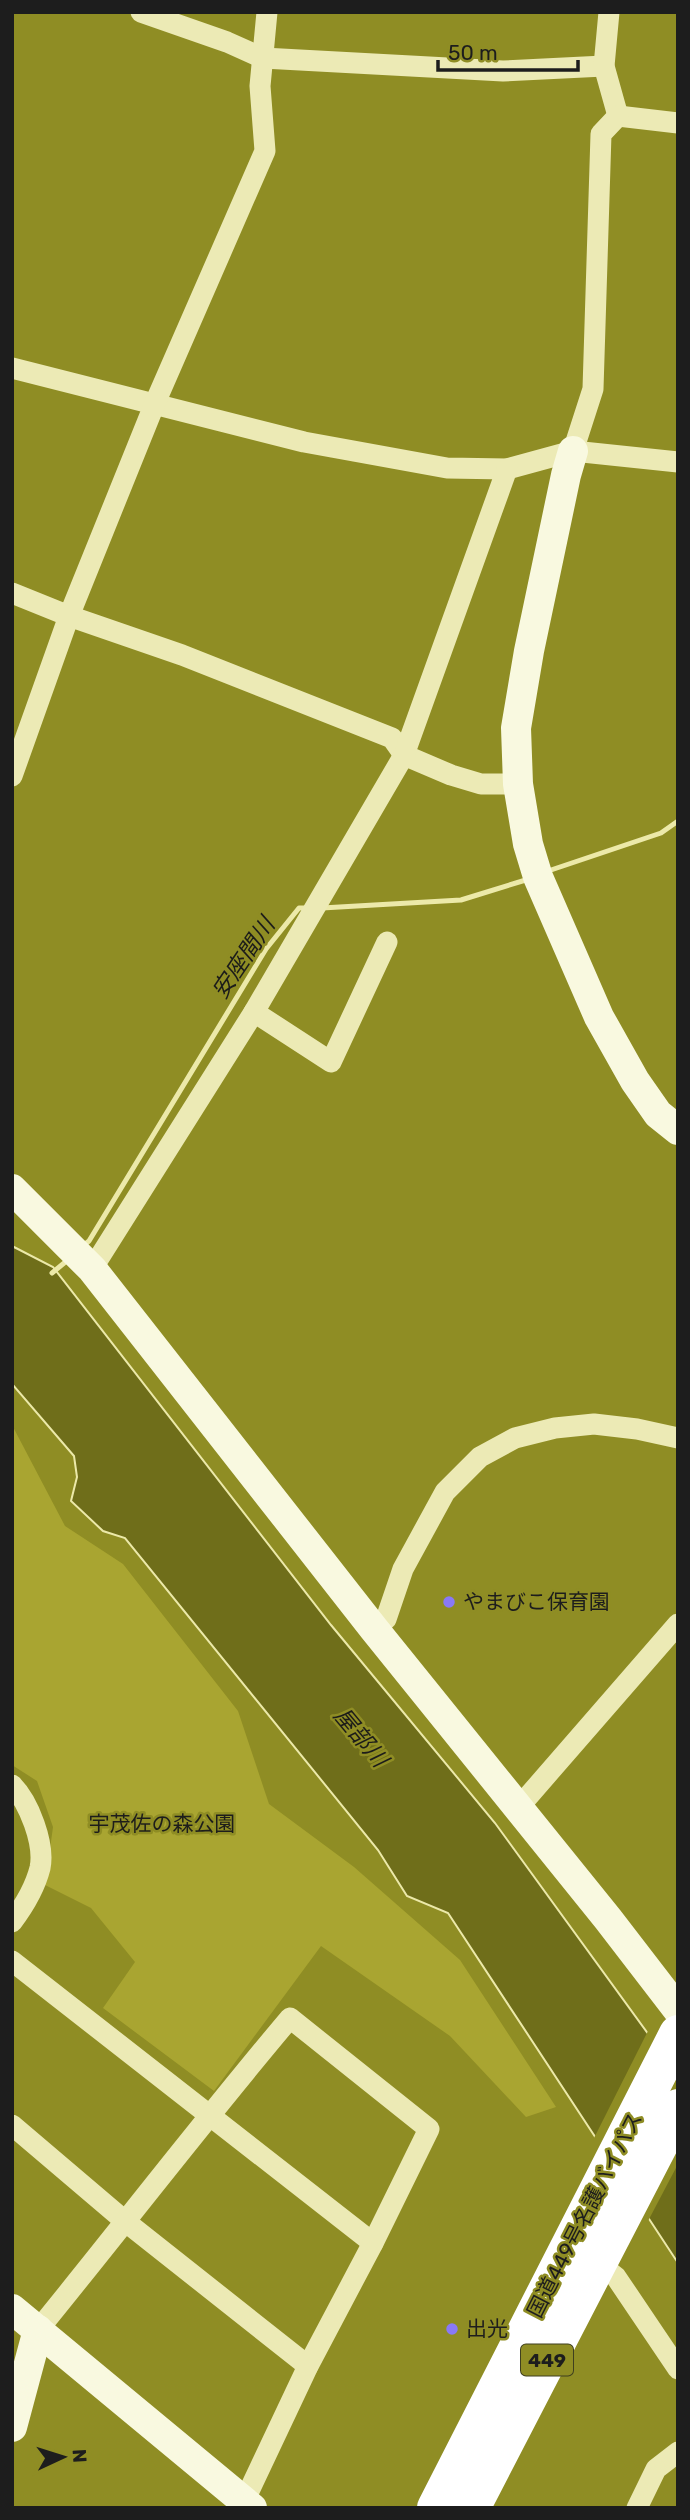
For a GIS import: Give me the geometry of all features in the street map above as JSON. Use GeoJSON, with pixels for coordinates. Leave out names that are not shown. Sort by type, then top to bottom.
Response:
{"type":"FeatureCollection","features":[{"type":"Feature","properties":{"kind":"highway","name":"国道449号名護バイパス"},"geometry":{"type":"LineString","coordinates":[[436,2508],[674,2041]]}},
{"type":"Feature","properties":{"kind":"highway","name":"国道449号名護バイパス"},"geometry":{"type":"LineString","coordinates":[[471,2508],[678,2108]]}},
{"type":"Feature","properties":{"kind":"street"},"geometry":{"type":"LineString","coordinates":[[141,12],[227,42],[263,58],[503,71],[604,65]]}},
{"type":"Feature","properties":{"kind":"street"},"geometry":{"type":"LineString","coordinates":[[12,776],[69,616],[155,403],[265,151],[260,86],[267,12]]}},
{"type":"Feature","properties":{"kind":"street"},"geometry":{"type":"LineString","coordinates":[[609,12],[604,65],[618,116]]}},
{"type":"Feature","properties":{"kind":"street"},"geometry":{"type":"LineString","coordinates":[[618,116],[678,123]]}},
{"type":"Feature","properties":{"kind":"street"},"geometry":{"type":"LineString","coordinates":[[618,116],[601,134],[593,389],[563,488],[529,651],[516,728],[518,784],[528,844],[538,877],[599,1017],[635,1082],[658,1114],[678,1130]]}},
{"type":"Feature","properties":{"kind":"street"},"geometry":{"type":"LineString","coordinates":[[12,368],[317,445],[447,468],[507,469],[573,451],[678,462]]}},
{"type":"Feature","properties":{"kind":"street"},"geometry":{"type":"LineString","coordinates":[[92,1269],[254,1012],[404,755],[507,469]]}},
{"type":"Feature","properties":{"kind":"street"},"geometry":{"type":"LineString","coordinates":[[12,593],[69,616],[183,655],[392,738],[404,755],[451,775],[481,784],[518,784]]}},
{"type":"Feature","properties":{"kind":"street"},"geometry":{"type":"LineString","coordinates":[[254,1012],[331,1062],[387,942]]}},
{"type":"Feature","properties":{"kind":"street"},"geometry":{"type":"LineString","coordinates":[[12,1189],[92,1269],[374,1629],[678,2010]]}},
{"type":"Feature","properties":{"kind":"street"},"geometry":{"type":"LineString","coordinates":[[374,1629],[386,1619],[403,1569],[445,1492],[480,1457],[514,1437],[594,1424],[678,1437]]}},
{"type":"Feature","properties":{"kind":"street"},"geometry":{"type":"LineString","coordinates":[[518,1808],[678,1624]]}},
{"type":"Feature","properties":{"kind":"street"},"geometry":{"type":"LineString","coordinates":[[12,1785],[30,1814],[39,1839],[41,1866],[27,1901],[12,1922]]}},
{"type":"Feature","properties":{"kind":"street"},"geometry":{"type":"LineString","coordinates":[[12,1961],[373,2243]]}},
{"type":"Feature","properties":{"kind":"street"},"geometry":{"type":"LineString","coordinates":[[12,2309],[37,2330],[245,2506],[308,2366],[429,2129],[290,2018],[208,2115],[126,2222],[37,2330],[12,2427]]}},
{"type":"Feature","properties":{"kind":"street"},"geometry":{"type":"LineString","coordinates":[[12,2126],[126,2222],[308,2366]]}},
{"type":"Feature","properties":{"kind":"street"},"geometry":{"type":"LineString","coordinates":[[597,2262],[616,2277],[678,2369]]}},
{"type":"Feature","properties":{"kind":"street"},"geometry":{"type":"LineString","coordinates":[[637,2508],[656,2469],[678,2452]]}},
{"type":"Feature","properties":{"kind":"green space","name":"宇茂佐の森公園"},"geometry":{"type":"Polygon","coordinates":[[[12,1425],[65,1526],[123,1564],[238,1711],[269,1804],[354,1867],[460,1960],[556,2107],[526,2117],[450,2036],[321,1946],[214,2091],[103,2008],[135,1962],[91,1908],[45,1885],[53,1827],[37,1781],[12,1765],[12,1425]]]}},
{"type":"Feature","properties":{"kind":"water","name":"屋部川"},"geometry":{"type":"Polygon","coordinates":[[[12,1246],[53,1267],[331,1625],[495,1823],[678,2075],[678,2263],[448,1913],[407,1896],[378,1850],[125,1538],[103,1531],[71,1501],[77,1477],[74,1456],[12,1384],[12,1246]]]}},
{"type":"Feature","properties":{"kind":"pier"},"geometry":{"type":"Polygon","coordinates":[[[649,2029],[678,2069],[678,2164],[647,2223],[593,2140],[649,2029]]]}},
{"type":"Feature","properties":{"kind":"waterway","name":"安座間川"},"geometry":{"type":"LineString","coordinates":[[548,871],[661,833],[678,821]]}},
{"type":"Feature","properties":{"kind":"waterway","name":"安座間川"},"geometry":{"type":"LineString","coordinates":[[322,908],[461,900],[529,879]]}},
{"type":"Feature","properties":{"kind":"waterway","name":"安座間川"},"geometry":{"type":"LineString","coordinates":[[84,1245],[89,1241],[266,949],[299,908],[308,908]]}},
{"type":"Feature","properties":{"kind":"waterway","name":"安座間川"},"geometry":{"type":"LineString","coordinates":[[52,1273],[69,1259]]}},
{"type":"Feature","properties":{"kind":"place","name":"やまびこ保育園"},"geometry":{"type":"Point","coordinates":[449,1602]}},
{"type":"Feature","properties":{"kind":"place","name":"出光"},"geometry":{"type":"Point","coordinates":[452,2329]}}]}
